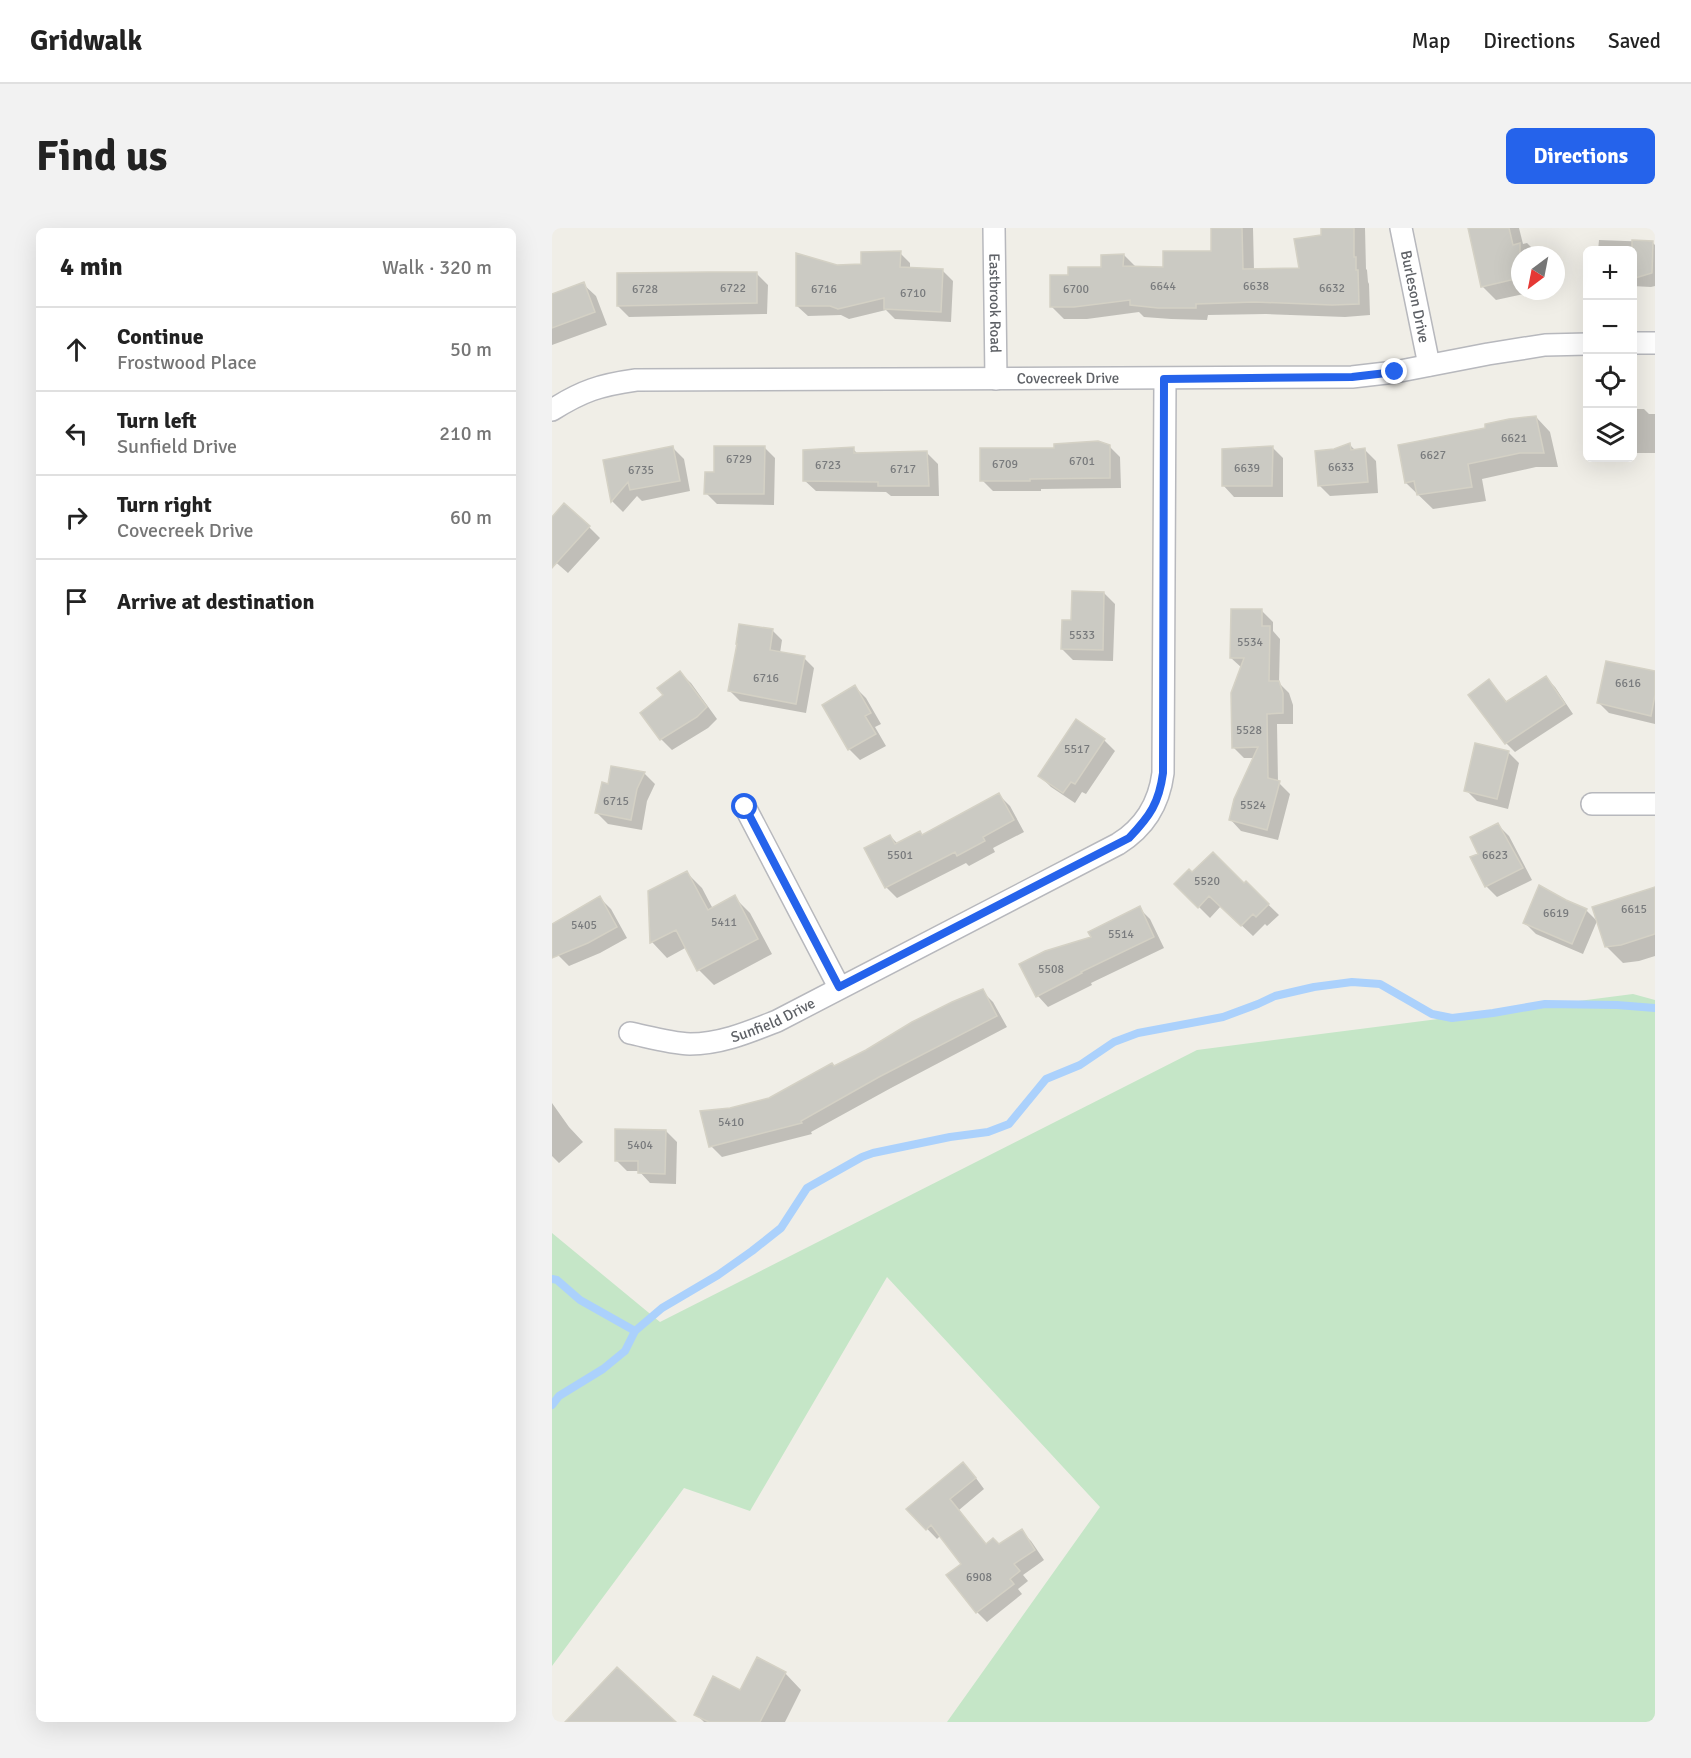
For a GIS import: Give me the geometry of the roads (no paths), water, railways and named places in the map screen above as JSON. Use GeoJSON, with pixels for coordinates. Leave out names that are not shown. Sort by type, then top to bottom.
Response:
{"type":"FeatureCollection","features":[{"type":"Feature","properties":{"kind":"street","name":"Eastbrook Road"},"geometry":{"type":"LineString","coordinates":[[994,228],[996,379]]}},
{"type":"Feature","properties":{"kind":"street","name":"Burleson Drive"},"geometry":{"type":"LineString","coordinates":[[1401,228],[1430,365]]}},
{"type":"Feature","properties":{"kind":"street"},"geometry":{"type":"LineString","coordinates":[[1637,343],[1655,343]]}},
{"type":"Feature","properties":{"kind":"street","name":"Covecreek Drive"},"geometry":{"type":"LineString","coordinates":[[552,410],[575,395],[607,384],[636,380],[1352,377],[1395,372],[1545,345],[1583,344]]}},
{"type":"Feature","properties":{"kind":"street","name":"Sunfield Drive"},"geometry":{"type":"LineString","coordinates":[[630,1033],[691,1044],[722,1040],[777,1021],[1118,844],[1129,838],[1146,820],[1162,785],[1163,773],[1164,379]]}},
{"type":"Feature","properties":{"kind":"street"},"geometry":{"type":"LineString","coordinates":[[1592,804],[1655,804]]}},
{"type":"Feature","properties":{"kind":"street"},"geometry":{"type":"LineString","coordinates":[[745,807],[839,987]]}},
{"type":"Feature","properties":{"kind":"waterway"},"geometry":{"type":"LineString","coordinates":[[552,1405],[559,1396],[603,1369],[625,1351],[635,1331],[662,1308],[718,1275],[781,1228],[807,1188],[873,1153],[950,1137],[988,1132],[1009,1124],[1046,1079],[1080,1065],[1114,1042],[1138,1033],[1223,1017],[1275,996],[1314,987],[1352,982],[1380,984],[1432,1014],[1452,1018],[1545,1004],[1655,1008]]}},
{"type":"Feature","properties":{"kind":"waterway"},"geometry":{"type":"LineString","coordinates":[[552,1279],[557,1280],[580,1300],[635,1331]]}}]}
